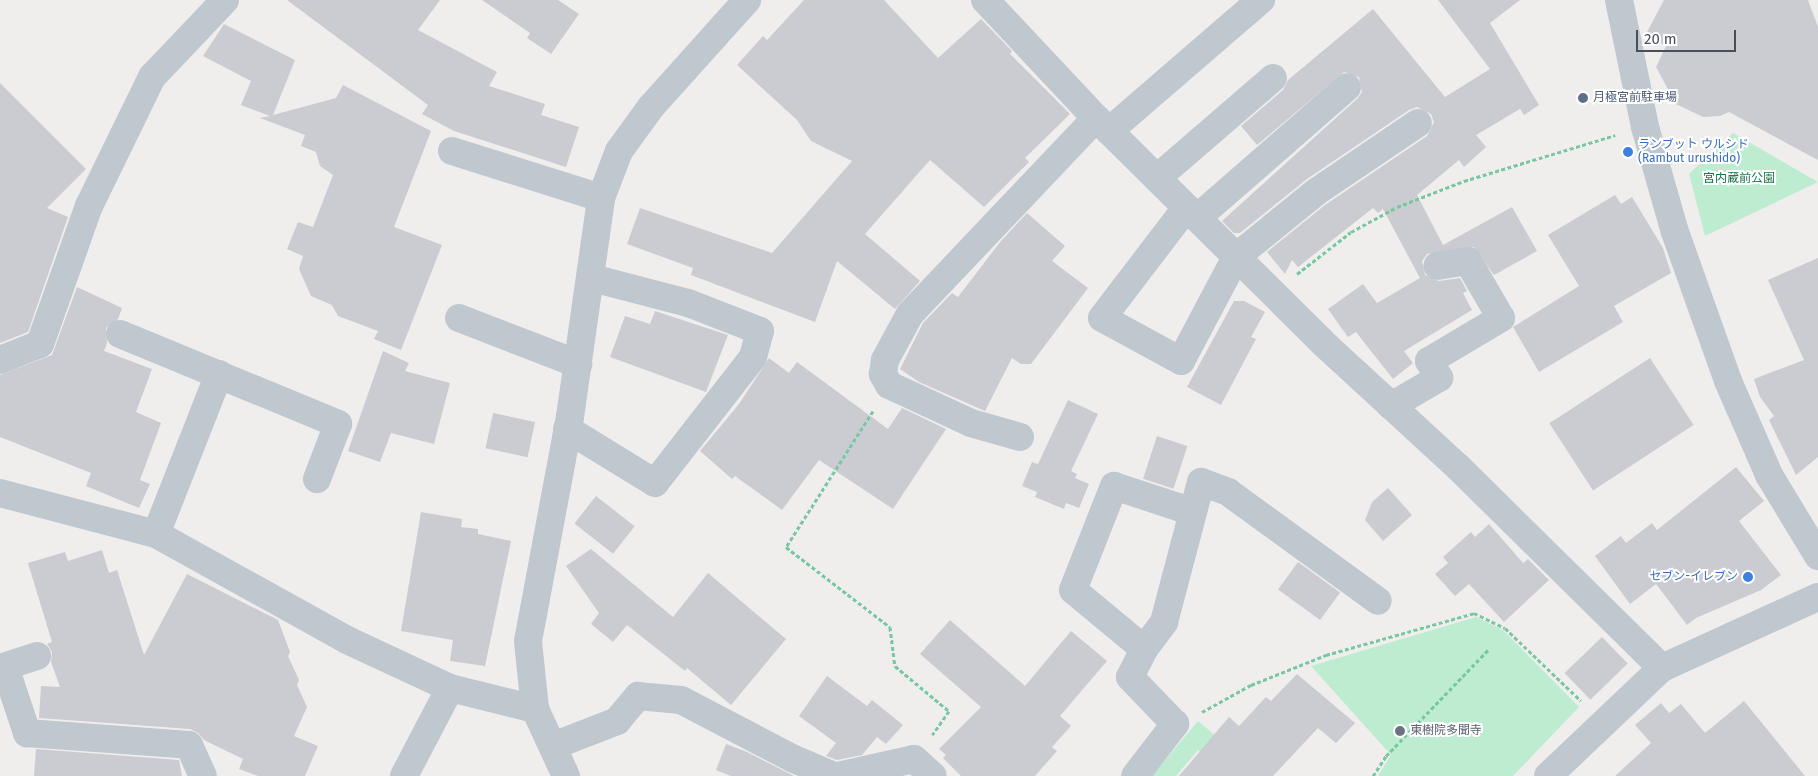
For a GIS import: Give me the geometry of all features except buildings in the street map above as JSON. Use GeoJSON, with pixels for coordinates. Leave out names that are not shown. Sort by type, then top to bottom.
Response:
{"type":"FeatureCollection","features":[{"type":"Feature","properties":{"kind":"street"},"geometry":{"type":"LineString","coordinates":[[566,776],[535,708],[528,641],[578,364],[592,278],[601,198],[618,151],[651,107],[747,0]]}},
{"type":"Feature","properties":{"kind":"street"},"geometry":{"type":"LineString","coordinates":[[985,0],[1102,125],[1273,294],[1458,467],[1662,668]]}},
{"type":"Feature","properties":{"kind":"street"},"geometry":{"type":"LineString","coordinates":[[1619,0],[1645,127],[1674,232],[1728,381],[1770,475],[1818,556]]}},
{"type":"Feature","properties":{"kind":"street"},"geometry":{"type":"LineString","coordinates":[[0,360],[40,344],[89,206],[122,134],[152,77],[220,5]]}},
{"type":"Feature","properties":{"kind":"street"},"geometry":{"type":"LineString","coordinates":[[1020,438],[971,423],[890,385],[883,374],[885,360],[910,314],[1102,125],[1243,5]]}},
{"type":"Feature","properties":{"kind":"street"},"geometry":{"type":"LineString","coordinates":[[1157,178],[1273,78]]}},
{"type":"Feature","properties":{"kind":"street"},"geometry":{"type":"LineString","coordinates":[[1347,87],[1191,213],[1102,318],[1182,361],[1236,257],[1316,192],[1418,123]]}},
{"type":"Feature","properties":{"kind":"street"},"geometry":{"type":"LineString","coordinates":[[452,151],[601,198]]}},
{"type":"Feature","properties":{"kind":"street"},"geometry":{"type":"LineString","coordinates":[[1391,406],[1439,378],[1430,361],[1501,318],[1468,261],[1437,266]]}},
{"type":"Feature","properties":{"kind":"street"},"geometry":{"type":"LineString","coordinates":[[567,429],[655,483],[753,357],[760,331],[688,303],[592,278]]}},
{"type":"Feature","properties":{"kind":"street"},"geometry":{"type":"LineString","coordinates":[[459,318],[578,364]]}},
{"type":"Feature","properties":{"kind":"street"},"geometry":{"type":"LineString","coordinates":[[120,334],[338,424],[317,479]]}},
{"type":"Feature","properties":{"kind":"street"},"geometry":{"type":"LineString","coordinates":[[156,534],[219,374]]}},
{"type":"Feature","properties":{"kind":"street"},"geometry":{"type":"LineString","coordinates":[[1135,776],[1175,724],[1130,677],[1144,649],[1164,622],[1201,482],[1228,492],[1378,601]]}},
{"type":"Feature","properties":{"kind":"street"},"geometry":{"type":"LineString","coordinates":[[1144,649],[1074,590],[1114,486],[1193,512]]}},
{"type":"Feature","properties":{"kind":"street"},"geometry":{"type":"LineString","coordinates":[[0,493],[156,534],[347,640],[450,688],[535,708]]}},
{"type":"Feature","properties":{"kind":"street"},"geometry":{"type":"LineString","coordinates":[[1548,776],[1662,668],[1818,597]]}},
{"type":"Feature","properties":{"kind":"street"},"geometry":{"type":"LineString","coordinates":[[38,656],[2,667],[27,733],[189,745],[203,776]]}},
{"type":"Feature","properties":{"kind":"street"},"geometry":{"type":"LineString","coordinates":[[404,776],[450,688]]}},
{"type":"Feature","properties":{"kind":"street"},"geometry":{"type":"LineString","coordinates":[[553,746],[617,721],[638,696],[681,700],[794,759],[836,776],[924,767]]}},
{"type":"Feature","properties":{"kind":"path"},"geometry":{"type":"LineString","coordinates":[[1273,294],[1351,232],[1396,207],[1464,181],[1645,127]]}},
{"type":"Feature","properties":{"kind":"path"},"geometry":{"type":"LineString","coordinates":[[890,385],[786,547],[890,627],[895,666],[949,711],[924,767]]}},
{"type":"Feature","properties":{"kind":"path"},"geometry":{"type":"LineString","coordinates":[[1175,724],[1188,722],[1212,705],[1251,685],[1326,655],[1474,613],[1505,628],[1603,722]]}},
{"type":"Feature","properties":{"kind":"path"},"geometry":{"type":"LineString","coordinates":[[1373,776],[1386,756],[1489,649]]}},
{"type":"Feature","properties":{"kind":"green space","name":"宮内蔵前公園"},"geometry":{"type":"Polygon","coordinates":[[[1733,133],[1818,182],[1705,236],[1689,174],[1733,133]]]}},
{"type":"Feature","properties":{"kind":"green space"},"geometry":{"type":"Polygon","coordinates":[[[1476,617],[1503,630],[1579,707],[1513,776],[1378,776],[1391,755],[1311,666],[1476,617]]]}},
{"type":"Feature","properties":{"kind":"green space"},"geometry":{"type":"Polygon","coordinates":[[[1198,721],[1217,737],[1203,754],[1198,750],[1176,776],[1152,776],[1198,721]]]}},
{"type":"Feature","properties":{"kind":"place","name":"月極宮前駐車場"},"geometry":{"type":"Point","coordinates":[1583,98]}},
{"type":"Feature","properties":{"kind":"place","name":"ランブット ウルシド (Rambut urushido)"},"geometry":{"type":"Point","coordinates":[1628,152]}},
{"type":"Feature","properties":{"kind":"place","name":"セブン-イレブン"},"geometry":{"type":"Point","coordinates":[1748,577]}},
{"type":"Feature","properties":{"kind":"place","name":"東樹院多聞寺"},"geometry":{"type":"Point","coordinates":[1400,731]}}]}
